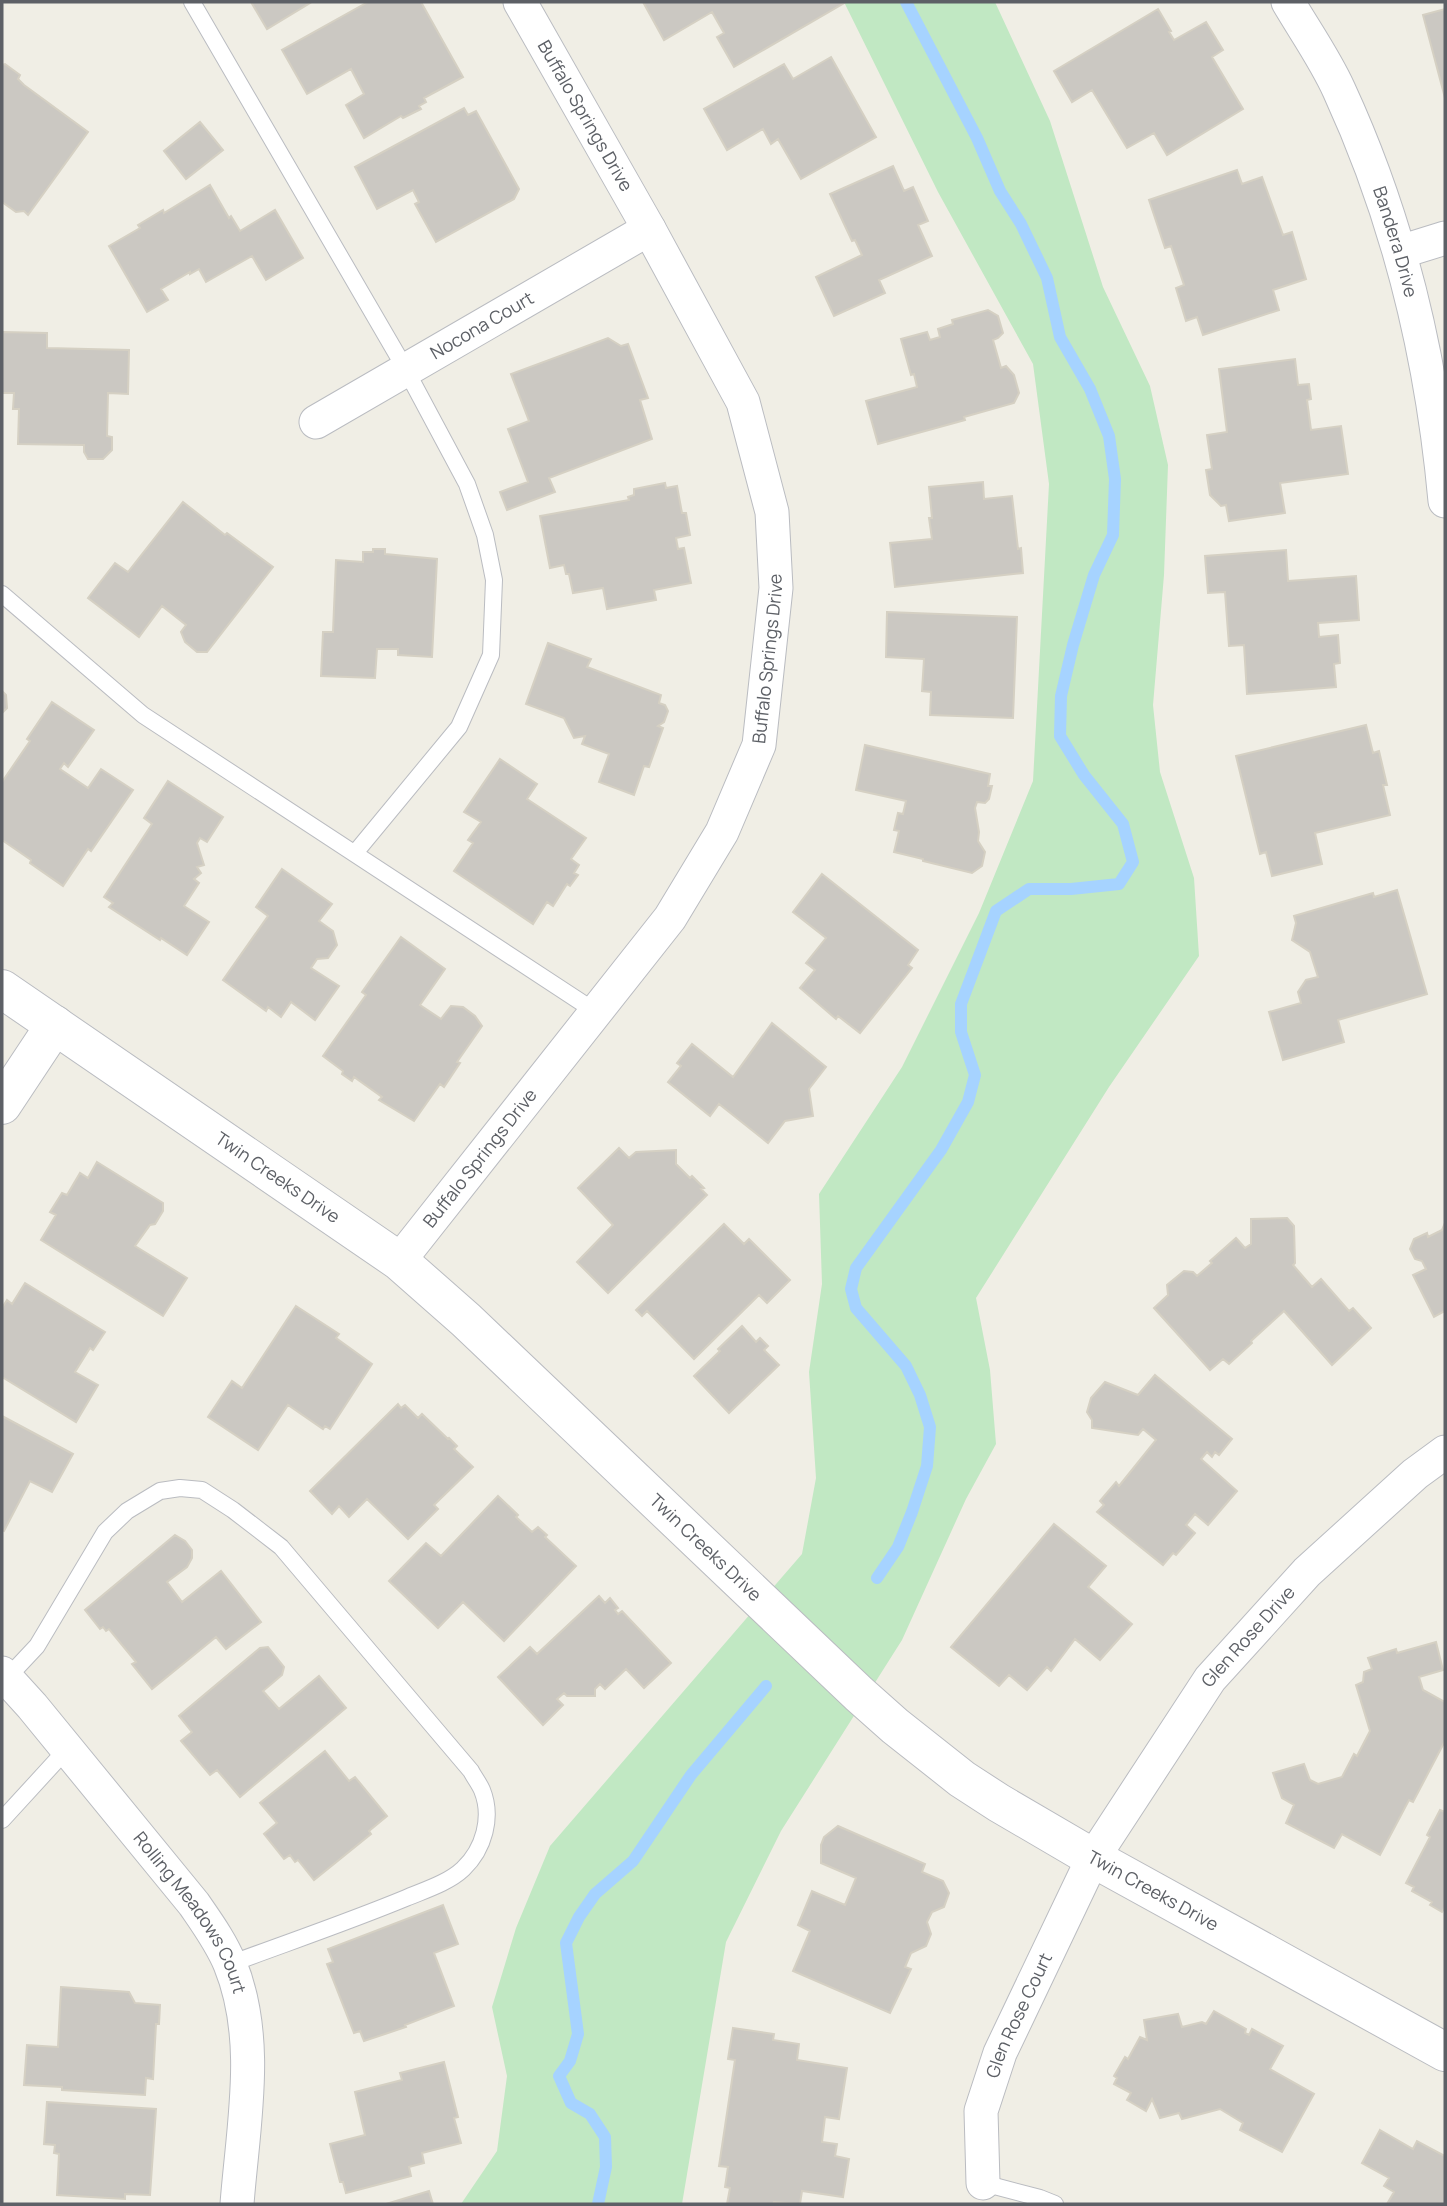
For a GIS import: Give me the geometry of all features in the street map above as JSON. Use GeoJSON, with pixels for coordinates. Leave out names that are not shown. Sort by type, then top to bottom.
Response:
{"type":"FeatureCollection","features":[{"type":"Feature","properties":{"kind":"street","name":"Buffalo Springs Drive"},"geometry":{"type":"LineString","coordinates":[[399,1261],[676,907],[722,832],[759,745],[776,588],[772,512],[743,402],[649,229],[520,2]]}},
{"type":"Feature","properties":{"kind":"street","name":"Bandera Drive"},"geometry":{"type":"LineString","coordinates":[[1292,3],[1338,87],[1380,191],[1400,252],[1418,318],[1431,382],[1445,501]]}},
{"type":"Feature","properties":{"kind":"street","name":"Nocona Court"},"geometry":{"type":"LineString","coordinates":[[316,422],[649,229]]}},
{"type":"Feature","properties":{"kind":"street"},"geometry":{"type":"LineString","coordinates":[[1400,252],[1445,238]]}},
{"type":"Feature","properties":{"kind":"street","name":"Twin Creeks Drive"},"geometry":{"type":"LineString","coordinates":[[2,989],[399,1261],[466,1320],[895,1726],[971,1785],[1093,1858],[1445,2052]]}},
{"type":"Feature","properties":{"kind":"street"},"geometry":{"type":"LineString","coordinates":[[2,1105],[55,1025]]}},
{"type":"Feature","properties":{"kind":"street","name":"Glen Rose Drive"},"geometry":{"type":"LineString","coordinates":[[1093,1858],[1210,1679],[1307,1572],[1415,1474],[1445,1452]]}},
{"type":"Feature","properties":{"kind":"street","name":"Rolling Meadows Court"},"geometry":{"type":"LineString","coordinates":[[4,1675],[194,1903],[230,1964],[244,2014],[248,2045],[237,2204]]}},
{"type":"Feature","properties":{"kind":"street","name":"Glen Rose Court"},"geometry":{"type":"LineString","coordinates":[[983,2183],[981,2111],[1000,2053],[1093,1858]]}},
{"type":"Feature","properties":{"kind":"lane"},"geometry":{"type":"LineString","coordinates":[[192,2],[406,370],[467,484],[485,535],[494,580],[491,655],[459,727],[355,853]]}},
{"type":"Feature","properties":{"kind":"lane"},"geometry":{"type":"LineString","coordinates":[[2,594],[143,715],[596,1012]]}},
{"type":"Feature","properties":{"kind":"lane"},"geometry":{"type":"LineString","coordinates":[[4,1675],[37,1646],[105,1532],[127,1511],[160,1490],[202,1490],[281,1547],[471,1771],[482,1790],[487,1812],[485,1833],[476,1853],[462,1870],[444,1882],[369,1913],[230,1964]]}},
{"type":"Feature","properties":{"kind":"lane"},"geometry":{"type":"LineString","coordinates":[[2,1820],[67,1749]]}},
{"type":"Feature","properties":{"kind":"lane"},"geometry":{"type":"LineString","coordinates":[[983,2183],[1055,2204]]}},
{"type":"Feature","properties":{"kind":"green space"},"geometry":{"type":"Polygon","coordinates":[[[844,2],[995,2],[1050,121],[1103,287],[1150,386],[1168,465],[1164,575],[1153,705],[1160,772],[1194,878],[1199,956],[1109,1087],[976,1298],[990,1370],[996,1444],[966,1499],[902,1640],[781,1831],[726,1942],[682,2204],[461,2204],[497,2151],[507,2076],[492,2007],[516,1928],[550,1846],[802,1554],[816,1478],[809,1372],[822,1284],[819,1194],[902,1067],[979,913],[1033,781],[1049,484],[1033,364],[938,192],[844,2]]]}},
{"type":"Feature","properties":{"kind":"building"},"geometry":{"type":"Polygon","coordinates":[[[251,2],[309,2],[310,3],[267,29],[251,2]]]}},
{"type":"Feature","properties":{"kind":"building"},"geometry":{"type":"Polygon","coordinates":[[[368,2],[421,2],[463,77],[424,98],[426,102],[419,106],[421,109],[403,118],[401,116],[364,138],[346,105],[364,94],[351,69],[307,94],[282,50],[368,2]]]}},
{"type":"Feature","properties":{"kind":"building"},"geometry":{"type":"Polygon","coordinates":[[[643,2],[846,2],[734,67],[717,37],[724,33],[712,12],[664,40],[643,2]]]}},
{"type":"Feature","properties":{"kind":"building"},"geometry":{"type":"Polygon","coordinates":[[[1158,9],[1174,40],[1206,22],[1223,50],[1212,57],[1243,109],[1167,155],[1154,133],[1127,148],[1092,90],[1072,102],[1054,71],[1158,9]]]}},
{"type":"Feature","properties":{"kind":"building"},"geometry":{"type":"Polygon","coordinates":[[[1445,9],[1445,98],[1423,15],[1445,9]]]}},
{"type":"Feature","properties":{"kind":"building"},"geometry":{"type":"Polygon","coordinates":[[[831,57],[876,137],[801,179],[778,139],[771,144],[763,129],[727,150],[704,109],[784,64],[793,79],[831,57]]]}},
{"type":"Feature","properties":{"kind":"building"},"geometry":{"type":"Polygon","coordinates":[[[5,64],[20,75],[18,79],[24,85],[88,132],[28,215],[24,211],[16,212],[2,202],[2,65],[5,64]]]}},
{"type":"Feature","properties":{"kind":"building"},"geometry":{"type":"Polygon","coordinates":[[[464,108],[468,115],[476,111],[519,189],[514,199],[436,242],[415,204],[419,202],[413,190],[377,209],[355,167],[464,108]]]}},
{"type":"Feature","properties":{"kind":"building"},"geometry":{"type":"Polygon","coordinates":[[[200,122],[223,150],[186,179],[164,151],[200,122]]]}},
{"type":"Feature","properties":{"kind":"building"},"geometry":{"type":"Polygon","coordinates":[[[893,166],[904,191],[913,187],[928,221],[918,225],[932,256],[879,280],[885,293],[834,316],[816,277],[862,255],[855,240],[852,241],[830,194],[893,166]]]}},
{"type":"Feature","properties":{"kind":"building"},"geometry":{"type":"Polygon","coordinates":[[[1237,170],[1242,184],[1262,177],[1283,235],[1292,232],[1306,279],[1273,290],[1279,310],[1203,335],[1197,317],[1186,321],[1176,288],[1184,285],[1171,246],[1165,248],[1149,200],[1237,170]]]}},
{"type":"Feature","properties":{"kind":"building"},"geometry":{"type":"Polygon","coordinates":[[[210,185],[229,218],[231,216],[240,231],[275,210],[303,258],[266,280],[252,256],[206,282],[199,269],[190,272],[161,289],[168,300],[147,312],[109,246],[140,228],[138,225],[163,210],[164,213],[210,185]]]}},
{"type":"Feature","properties":{"kind":"building"},"geometry":{"type":"Polygon","coordinates":[[[988,310],[998,316],[1003,333],[993,340],[1001,368],[1006,366],[1014,375],[1019,393],[1014,403],[964,417],[965,420],[878,444],[866,401],[917,387],[901,339],[927,332],[930,340],[940,337],[938,329],[953,324],[952,320],[988,310]]]}},
{"type":"Feature","properties":{"kind":"building"},"geometry":{"type":"Polygon","coordinates":[[[3,332],[47,333],[47,348],[129,350],[128,394],[108,393],[107,436],[112,437],[112,450],[103,459],[88,459],[84,445],[18,444],[19,409],[13,409],[14,393],[2,393],[3,332]]]}},
{"type":"Feature","properties":{"kind":"building"},"geometry":{"type":"Polygon","coordinates":[[[608,338],[621,346],[628,344],[648,398],[640,400],[652,439],[549,478],[555,492],[507,510],[500,492],[528,482],[508,429],[529,421],[511,374],[608,338]]]}},
{"type":"Feature","properties":{"kind":"building"},"geometry":{"type":"Polygon","coordinates":[[[1295,359],[1298,385],[1309,384],[1311,399],[1307,400],[1311,430],[1341,426],[1348,474],[1280,483],[1285,513],[1229,521],[1226,505],[1221,506],[1210,495],[1206,470],[1212,469],[1207,435],[1227,432],[1219,369],[1295,359]]]}},
{"type":"Feature","properties":{"kind":"building"},"geometry":{"type":"Polygon","coordinates":[[[983,482],[984,499],[1012,496],[1023,573],[895,587],[890,543],[932,539],[929,487],[983,482]]]}},
{"type":"Feature","properties":{"kind":"building"},"geometry":{"type":"Polygon","coordinates":[[[665,483],[666,488],[677,486],[682,513],[686,513],[690,535],[676,538],[678,549],[684,548],[691,583],[654,590],[656,600],[607,609],[603,588],[573,593],[564,565],[550,568],[540,516],[629,500],[628,497],[634,495],[634,489],[665,483]]]}},
{"type":"Feature","properties":{"kind":"building"},"geometry":{"type":"Polygon","coordinates":[[[183,502],[225,535],[227,533],[273,567],[207,652],[197,652],[185,642],[181,632],[186,625],[162,606],[139,637],[88,598],[115,563],[128,572],[183,502]]]}},
{"type":"Feature","properties":{"kind":"building"},"geometry":{"type":"Polygon","coordinates":[[[373,549],[385,549],[385,554],[437,559],[432,657],[398,655],[398,649],[377,649],[375,678],[321,676],[323,632],[333,632],[336,560],[363,562],[363,552],[373,552],[373,549]]]}},
{"type":"Feature","properties":{"kind":"building"},"geometry":{"type":"Polygon","coordinates":[[[1286,550],[1288,581],[1356,576],[1359,620],[1318,623],[1319,637],[1338,635],[1340,663],[1334,664],[1336,687],[1247,694],[1244,645],[1229,646],[1225,592],[1208,593],[1205,556],[1286,550]]]}},
{"type":"Feature","properties":{"kind":"building"},"geometry":{"type":"Polygon","coordinates":[[[887,612],[1017,617],[1013,718],[930,715],[931,692],[922,691],[924,659],[886,657],[887,612]]]}},
{"type":"Feature","properties":{"kind":"building"},"geometry":{"type":"Polygon","coordinates":[[[548,643],[591,659],[587,667],[661,695],[659,703],[665,705],[668,711],[664,722],[658,726],[663,728],[649,767],[644,766],[634,795],[599,782],[609,754],[582,744],[585,736],[574,738],[564,718],[526,704],[548,643]]]}},
{"type":"Feature","properties":{"kind":"building"},"geometry":{"type":"Polygon","coordinates":[[[2,691],[6,695],[7,708],[2,713],[2,691]]]}},
{"type":"Feature","properties":{"kind":"building"},"geometry":{"type":"Polygon","coordinates":[[[52,702],[94,730],[68,767],[64,763],[60,769],[88,788],[101,769],[133,790],[63,886],[2,840],[2,782],[52,702]]]}},
{"type":"Feature","properties":{"kind":"building"},"geometry":{"type":"Polygon","coordinates":[[[1366,725],[1373,753],[1379,751],[1387,785],[1383,785],[1390,815],[1315,833],[1322,864],[1272,876],[1266,852],[1260,854],[1236,756],[1366,725]]]}},
{"type":"Feature","properties":{"kind":"building"},"geometry":{"type":"Polygon","coordinates":[[[865,745],[990,774],[988,786],[992,786],[989,799],[985,803],[977,802],[975,808],[978,841],[985,852],[982,866],[972,873],[894,852],[899,831],[894,830],[898,813],[903,814],[906,801],[856,790],[865,745]]]}},
{"type":"Feature","properties":{"kind":"building"},"geometry":{"type":"Polygon","coordinates":[[[500,759],[537,784],[527,799],[586,838],[571,859],[579,865],[574,873],[578,875],[570,886],[567,884],[553,906],[547,902],[533,924],[454,871],[473,843],[468,840],[481,822],[464,812],[500,759]]]}},
{"type":"Feature","properties":{"kind":"building"},"geometry":{"type":"Polygon","coordinates":[[[168,781],[223,817],[207,842],[200,838],[197,843],[204,865],[197,867],[201,873],[194,879],[199,883],[184,906],[209,922],[187,955],[109,907],[113,903],[104,897],[152,824],[144,818],[168,781]]]}},
{"type":"Feature","properties":{"kind":"building"},"geometry":{"type":"Polygon","coordinates":[[[282,869],[332,904],[319,921],[333,931],[337,945],[328,958],[317,959],[311,968],[339,986],[315,1020],[291,1002],[281,1017],[268,1007],[266,1011],[223,980],[268,916],[256,907],[282,869]]]}},
{"type":"Feature","properties":{"kind":"building"},"geometry":{"type":"Polygon","coordinates":[[[822,874],[918,950],[908,965],[912,968],[860,1033],[838,1016],[836,1019],[800,988],[815,970],[806,963],[826,938],[793,912],[822,874]]]}},
{"type":"Feature","properties":{"kind":"building"},"geometry":{"type":"Polygon","coordinates":[[[1397,890],[1427,994],[1338,1020],[1344,1042],[1283,1060],[1269,1012],[1301,1003],[1298,992],[1306,980],[1318,977],[1310,952],[1292,940],[1296,923],[1294,916],[1373,893],[1374,897],[1397,890]]]}},
{"type":"Feature","properties":{"kind":"building"},"geometry":{"type":"Polygon","coordinates":[[[401,937],[445,969],[420,1005],[441,1019],[451,1006],[463,1007],[475,1016],[482,1026],[457,1062],[460,1063],[444,1087],[440,1084],[414,1121],[379,1100],[382,1097],[354,1077],[352,1081],[342,1074],[343,1071],[323,1056],[366,995],[362,992],[401,937]]]}},
{"type":"Feature","properties":{"kind":"building"},"geometry":{"type":"Polygon","coordinates":[[[772,1023],[826,1067],[809,1089],[813,1116],[785,1121],[768,1143],[719,1104],[710,1116],[668,1082],[681,1066],[677,1063],[692,1044],[733,1077],[772,1023]]]}},
{"type":"Feature","properties":{"kind":"building"},"geometry":{"type":"Polygon","coordinates":[[[619,1148],[629,1158],[636,1152],[676,1150],[676,1164],[704,1188],[701,1189],[707,1195],[608,1293],[577,1262],[613,1225],[578,1188],[619,1148]]]}},
{"type":"Feature","properties":{"kind":"building"},"geometry":{"type":"Polygon","coordinates":[[[97,1162],[163,1203],[163,1211],[155,1224],[150,1225],[135,1246],[187,1278],[163,1316],[41,1240],[56,1215],[50,1212],[62,1193],[67,1195],[80,1173],[88,1178],[97,1162]]]}},
{"type":"Feature","properties":{"kind":"building"},"geometry":{"type":"Polygon","coordinates":[[[1287,1218],[1294,1226],[1293,1265],[1312,1287],[1321,1279],[1349,1311],[1353,1308],[1371,1328],[1332,1365],[1284,1311],[1229,1364],[1223,1359],[1210,1370],[1154,1308],[1168,1295],[1167,1285],[1184,1271],[1193,1272],[1197,1276],[1236,1238],[1245,1248],[1251,1244],[1251,1219],[1287,1218]]]}},
{"type":"Feature","properties":{"kind":"building"},"geometry":{"type":"Polygon","coordinates":[[[1445,1223],[1445,1311],[1434,1317],[1413,1275],[1426,1269],[1422,1261],[1415,1259],[1410,1249],[1414,1239],[1427,1233],[1428,1237],[1442,1230],[1445,1223]]]}},
{"type":"Feature","properties":{"kind":"building"},"geometry":{"type":"Polygon","coordinates":[[[724,1224],[744,1244],[749,1239],[790,1280],[767,1303],[759,1295],[694,1359],[647,1311],[642,1316],[636,1310],[724,1224]]]}},
{"type":"Feature","properties":{"kind":"building"},"geometry":{"type":"Polygon","coordinates":[[[25,1283],[105,1332],[93,1350],[90,1348],[75,1372],[98,1385],[76,1422],[2,1377],[2,1308],[7,1300],[12,1304],[25,1283]]]}},
{"type":"Feature","properties":{"kind":"building"},"geometry":{"type":"Polygon","coordinates":[[[296,1306],[339,1334],[336,1338],[372,1364],[330,1429],[325,1426],[323,1429],[288,1405],[258,1450],[208,1417],[232,1381],[242,1388],[296,1306]]]}},
{"type":"Feature","properties":{"kind":"building"},"geometry":{"type":"Polygon","coordinates":[[[742,1326],[756,1342],[760,1338],[768,1346],[764,1350],[779,1365],[729,1413],[694,1376],[742,1326]]]}},
{"type":"Feature","properties":{"kind":"building"},"geometry":{"type":"Polygon","coordinates":[[[1155,1375],[1232,1439],[1219,1455],[1215,1452],[1212,1457],[1207,1452],[1201,1459],[1237,1491],[1208,1525],[1195,1514],[1186,1525],[1195,1533],[1176,1555],[1173,1553],[1163,1565],[1097,1512],[1104,1505],[1100,1501],[1116,1482],[1119,1486],[1156,1440],[1143,1429],[1138,1435],[1092,1428],[1092,1420],[1087,1412],[1091,1398],[1105,1382],[1138,1395],[1155,1375]]]}},
{"type":"Feature","properties":{"kind":"building"},"geometry":{"type":"Polygon","coordinates":[[[398,1404],[401,1408],[405,1405],[418,1418],[422,1414],[457,1446],[454,1449],[473,1467],[434,1505],[438,1509],[408,1539],[367,1499],[349,1517],[339,1506],[332,1514],[310,1491],[398,1404]]]}},
{"type":"Feature","properties":{"kind":"building"},"geometry":{"type":"Polygon","coordinates":[[[2,1416],[73,1454],[52,1492],[30,1481],[4,1531],[2,1530],[2,1416]]]}},
{"type":"Feature","properties":{"kind":"building"},"geometry":{"type":"Polygon","coordinates":[[[498,1496],[532,1532],[538,1527],[576,1566],[504,1641],[463,1602],[438,1628],[389,1581],[426,1543],[441,1556],[498,1496]]]}},
{"type":"Feature","properties":{"kind":"building"},"geometry":{"type":"Polygon","coordinates":[[[1054,1524],[1106,1566],[1088,1587],[1132,1624],[1100,1660],[1075,1639],[1051,1671],[1047,1667],[1027,1690],[1009,1675],[999,1686],[951,1647],[1054,1524]]]}},
{"type":"Feature","properties":{"kind":"building"},"geometry":{"type":"Polygon","coordinates":[[[175,1535],[185,1541],[192,1550],[192,1558],[187,1567],[167,1582],[182,1602],[221,1571],[261,1622],[226,1649],[216,1637],[152,1689],[132,1664],[136,1662],[109,1629],[100,1629],[85,1610],[175,1535]]]}},
{"type":"Feature","properties":{"kind":"building"},"geometry":{"type":"Polygon","coordinates":[[[599,1596],[605,1603],[610,1598],[618,1608],[615,1610],[618,1614],[622,1611],[671,1663],[644,1688],[626,1669],[605,1689],[600,1684],[595,1689],[595,1696],[567,1696],[564,1693],[557,1699],[563,1705],[543,1725],[498,1677],[530,1647],[537,1654],[599,1596]]]}},
{"type":"Feature","properties":{"kind":"building"},"geometry":{"type":"Polygon","coordinates":[[[1436,1642],[1443,1670],[1419,1677],[1423,1690],[1445,1702],[1445,1741],[1413,1802],[1409,1800],[1380,1855],[1342,1834],[1334,1848],[1286,1823],[1294,1805],[1282,1798],[1273,1773],[1304,1764],[1310,1780],[1318,1784],[1342,1777],[1370,1731],[1356,1685],[1363,1682],[1364,1672],[1372,1669],[1368,1658],[1396,1649],[1397,1653],[1436,1642]]]}},
{"type":"Feature","properties":{"kind":"building"},"geometry":{"type":"Polygon","coordinates":[[[268,1647],[284,1667],[282,1675],[263,1691],[279,1709],[319,1676],[346,1708],[240,1797],[217,1770],[210,1775],[181,1741],[192,1732],[179,1716],[260,1648],[268,1647]]]}},
{"type":"Feature","properties":{"kind":"building"},"geometry":{"type":"Polygon","coordinates":[[[325,1751],[349,1781],[355,1777],[387,1816],[369,1831],[371,1834],[314,1880],[298,1860],[295,1862],[290,1855],[284,1859],[264,1834],[277,1823],[260,1803],[325,1751]]]}},
{"type":"Feature","properties":{"kind":"building"},"geometry":{"type":"Polygon","coordinates":[[[1440,1810],[1445,1812],[1445,1907],[1442,1912],[1430,1905],[1432,1902],[1412,1891],[1414,1887],[1406,1883],[1430,1837],[1427,1835],[1440,1810]]]}},
{"type":"Feature","properties":{"kind":"building"},"geometry":{"type":"Polygon","coordinates":[[[838,1826],[925,1864],[922,1872],[943,1881],[949,1893],[944,1907],[932,1912],[927,1922],[931,1934],[926,1946],[911,1953],[905,1967],[911,1969],[890,2013],[793,1971],[810,1931],[798,1925],[812,1891],[845,1905],[856,1878],[821,1863],[824,1837],[838,1826]]]}},
{"type":"Feature","properties":{"kind":"building"},"geometry":{"type":"Polygon","coordinates":[[[443,1905],[458,1944],[434,1953],[454,2006],[405,2025],[406,2027],[364,2041],[360,2031],[354,2033],[327,1964],[333,1962],[328,1949],[443,1905]]]}},
{"type":"Feature","properties":{"kind":"building"},"geometry":{"type":"Polygon","coordinates":[[[61,1987],[129,1992],[135,2003],[160,2005],[159,2024],[156,2024],[153,2079],[146,2078],[145,2095],[24,2085],[27,2045],[58,2047],[61,1987]]]}},
{"type":"Feature","properties":{"kind":"building"},"geometry":{"type":"Polygon","coordinates":[[[1214,2011],[1246,2029],[1245,2033],[1249,2035],[1252,2029],[1283,2046],[1270,2069],[1314,2094],[1282,2152],[1240,2130],[1243,2123],[1220,2109],[1182,2119],[1179,2113],[1160,2118],[1152,2099],[1146,2111],[1127,2100],[1131,2093],[1114,2084],[1117,2078],[1114,2076],[1125,2057],[1128,2059],[1140,2037],[1147,2040],[1144,2020],[1178,2014],[1182,2027],[1202,2022],[1206,2024],[1214,2011]]]}},
{"type":"Feature","properties":{"kind":"building"},"geometry":{"type":"Polygon","coordinates":[[[733,2028],[774,2034],[773,2040],[799,2044],[797,2060],[847,2068],[839,2119],[825,2117],[822,2142],[837,2144],[835,2156],[849,2159],[843,2197],[802,2191],[800,2204],[727,2204],[730,2188],[725,2187],[728,2167],[719,2166],[735,2060],[728,2059],[733,2028]]]}},
{"type":"Feature","properties":{"kind":"building"},"geometry":{"type":"Polygon","coordinates":[[[444,2062],[458,2117],[454,2118],[461,2143],[422,2153],[424,2163],[409,2167],[411,2176],[346,2193],[343,2182],[340,2182],[330,2144],[365,2135],[355,2092],[402,2080],[400,2073],[444,2062]]]}},
{"type":"Feature","properties":{"kind":"building"},"geometry":{"type":"Polygon","coordinates":[[[47,2102],[156,2109],[150,2195],[125,2194],[125,2199],[57,2195],[59,2154],[54,2153],[55,2145],[44,2144],[47,2102]]]}},
{"type":"Feature","properties":{"kind":"building"},"geometry":{"type":"Polygon","coordinates":[[[1380,2130],[1413,2149],[1417,2141],[1445,2156],[1445,2204],[1387,2204],[1394,2192],[1384,2186],[1389,2178],[1362,2163],[1380,2130]]]}},
{"type":"Feature","properties":{"kind":"building"},"geometry":{"type":"Polygon","coordinates":[[[429,2191],[433,2204],[386,2204],[429,2191]]]}},
{"type":"Feature","properties":{"kind":"waterway"},"geometry":{"type":"LineString","coordinates":[[877,1578],[898,1547],[912,1512],[927,1466],[930,1427],[920,1395],[906,1366],[856,1308],[851,1289],[856,1268],[941,1150],[968,1102],[975,1075],[961,1032],[961,1004],[996,911],[1029,889],[1071,889],[1119,884],[1133,862],[1123,824],[1084,775],[1060,736],[1061,696],[1073,645],[1094,575],[1113,535],[1115,479],[1109,436],[1090,389],[1060,337],[1047,278],[1021,224],[1000,191],[977,138],[906,2]]}},
{"type":"Feature","properties":{"kind":"waterway"},"geometry":{"type":"LineString","coordinates":[[598,2204],[606,2167],[605,2137],[590,2114],[571,2103],[559,2076],[570,2061],[578,2034],[566,1943],[595,1894],[633,1861],[691,1775],[766,1686]]}}]}
